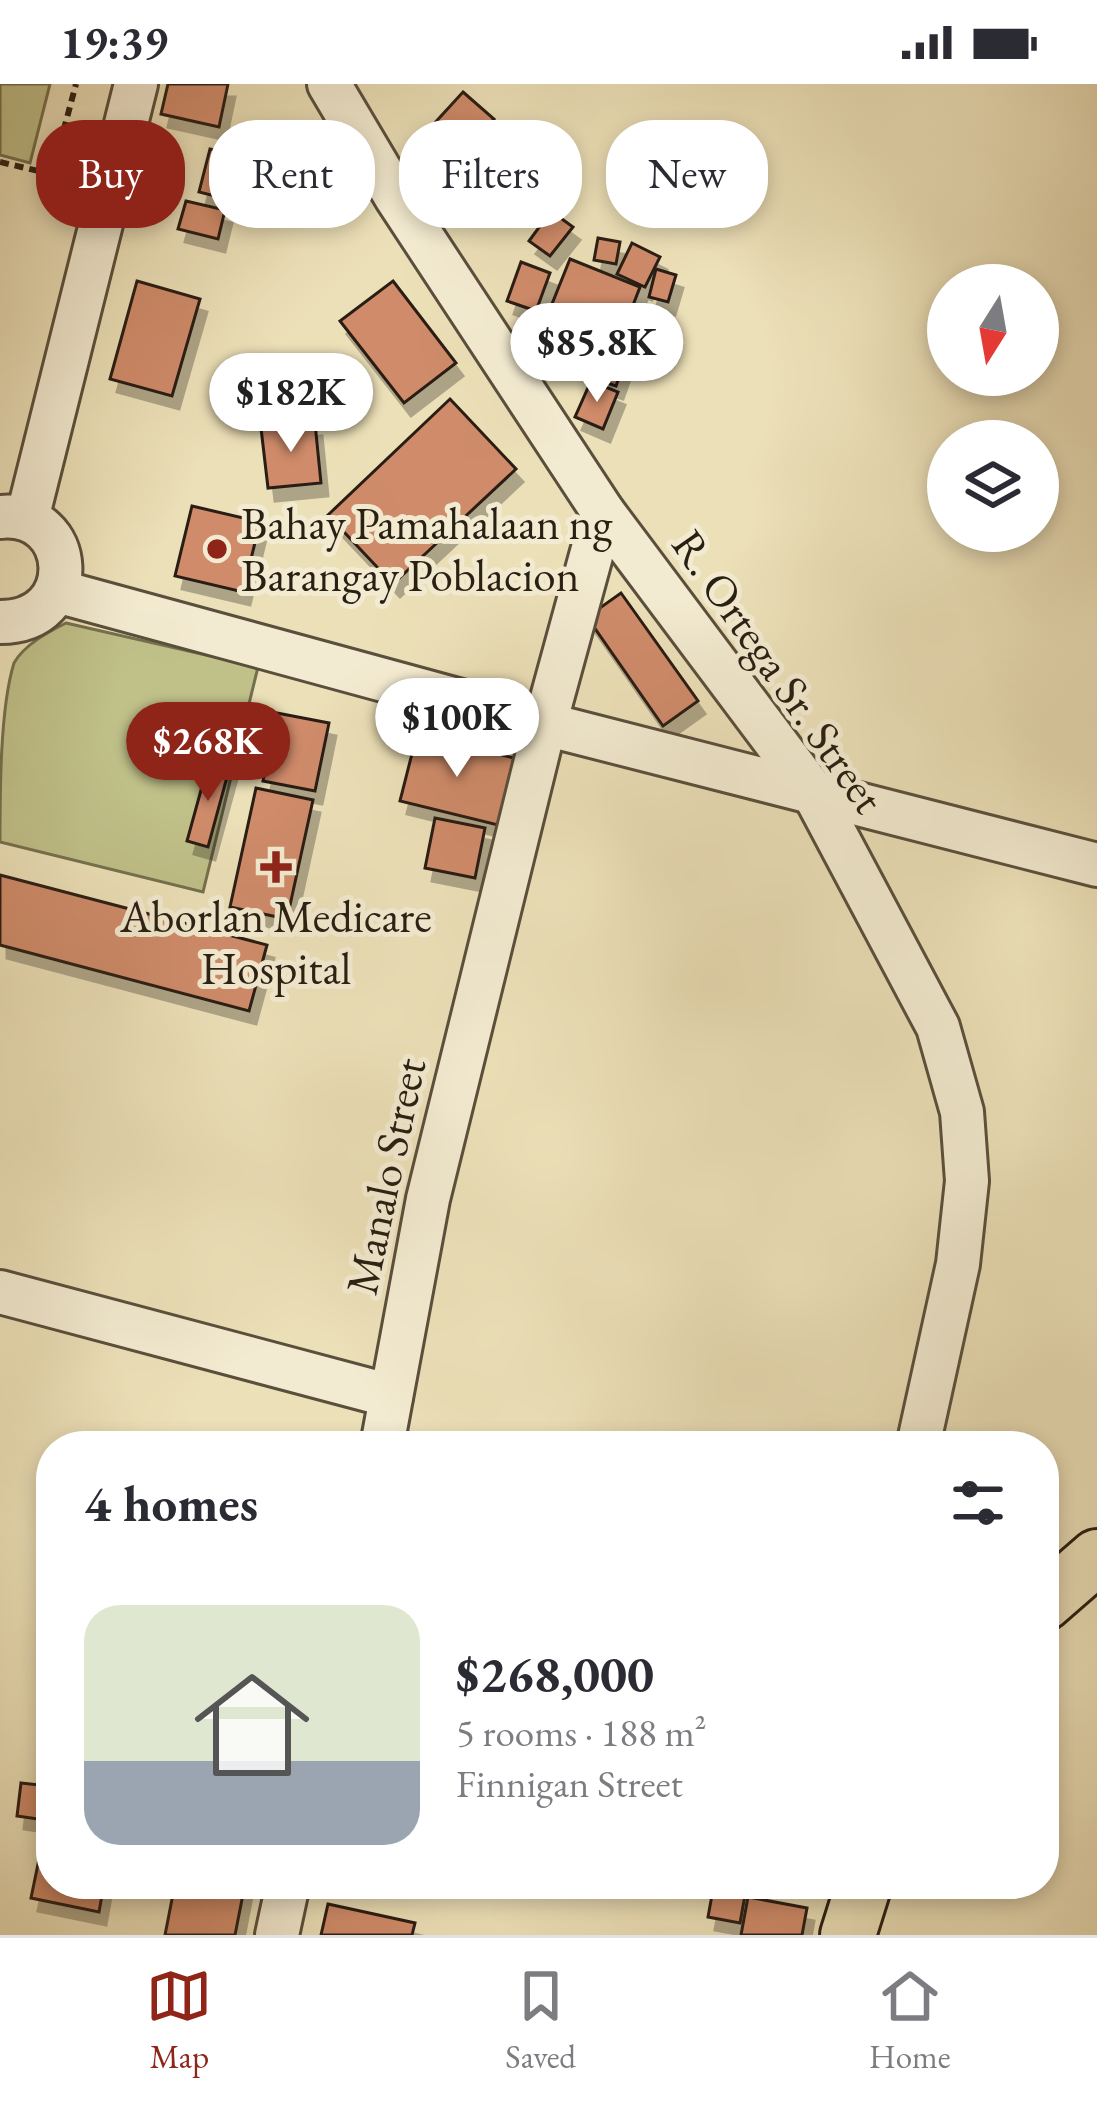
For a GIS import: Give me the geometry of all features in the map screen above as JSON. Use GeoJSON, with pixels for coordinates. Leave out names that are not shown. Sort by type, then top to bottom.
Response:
{"type":"FeatureCollection","features":[{"type":"Feature","properties":{"kind":"main road"},"geometry":{"type":"LineString","coordinates":[[1059,1590],[1097,1557]]}},
{"type":"Feature","properties":{"kind":"main road"},"geometry":{"type":"LineString","coordinates":[[848,1935],[859,1899]]}},
{"type":"Feature","properties":{"kind":"street"},"geometry":{"type":"LineString","coordinates":[[127,120],[136,84]]}},
{"type":"Feature","properties":{"kind":"street","name":"R. Ortega Sr. Street"},"geometry":{"type":"LineString","coordinates":[[328,84],[603,512],[813,792],[938,1027],[962,1112],[967,1181],[958,1264],[921,1431]]}},
{"type":"Feature","properties":{"kind":"street"},"geometry":{"type":"LineString","coordinates":[[0,622],[34,616],[57,591],[60,557],[53,541],[13,518],[98,228]]}},
{"type":"Feature","properties":{"kind":"street","name":"Manalo Street"},"geometry":{"type":"LineString","coordinates":[[385,1431],[428,1199],[545,724],[603,512]]}},
{"type":"Feature","properties":{"kind":"street"},"geometry":{"type":"LineString","coordinates":[[57,591],[545,724],[1097,865]]}},
{"type":"Feature","properties":{"kind":"street"},"geometry":{"type":"LineString","coordinates":[[0,1292],[392,1396]]}},
{"type":"Feature","properties":{"kind":"street"},"geometry":{"type":"LineString","coordinates":[[277,1935],[285,1899]]}},
{"type":"Feature","properties":{"kind":"path"},"geometry":{"type":"LineString","coordinates":[[66,120],[76,84]]}},
{"type":"Feature","properties":{"kind":"path"},"geometry":{"type":"LineString","coordinates":[[0,163],[36,171]]}},
{"type":"Feature","properties":{"kind":"green space"},"geometry":{"type":"Polygon","coordinates":[[[0,84],[50,84],[41,120],[36,120],[30,163],[0,155],[0,84]]]}},
{"type":"Feature","properties":{"kind":"green space"},"geometry":{"type":"Polygon","coordinates":[[[66,623],[258,667],[203,892],[0,842],[3,726],[14,663],[30,645],[66,623]]]}},
{"type":"Feature","properties":{"kind":"building"},"geometry":{"type":"Polygon","coordinates":[[[168,84],[228,84],[220,120],[209,120],[209,125],[161,114],[168,84]]]}},
{"type":"Feature","properties":{"kind":"building"},"geometry":{"type":"Polygon","coordinates":[[[463,92],[494,119],[493,120],[437,120],[463,92]]]}},
{"type":"Feature","properties":{"kind":"building"},"geometry":{"type":"Polygon","coordinates":[[[209,153],[209,195],[199,192],[209,153]]]}},
{"type":"Feature","properties":{"kind":"building"},"geometry":{"type":"Polygon","coordinates":[[[185,204],[209,206],[209,228],[221,228],[218,239],[178,229],[185,228],[185,204]]]}},
{"type":"Feature","properties":{"kind":"building"},"geometry":{"type":"Polygon","coordinates":[[[539,228],[572,228],[550,256],[529,241],[539,228]]]}},
{"type":"Feature","properties":{"kind":"building"},"geometry":{"type":"Polygon","coordinates":[[[598,238],[620,242],[616,264],[594,260],[598,238]]]}},
{"type":"Feature","properties":{"kind":"building"},"geometry":{"type":"Polygon","coordinates":[[[632,243],[660,257],[645,287],[617,274],[632,243]]]}},
{"type":"Feature","properties":{"kind":"building"},"geometry":{"type":"Polygon","coordinates":[[[570,259],[640,287],[625,326],[636,329],[616,386],[590,377],[604,337],[599,335],[595,348],[561,336],[566,321],[548,314],[570,259]]]}},
{"type":"Feature","properties":{"kind":"building"},"geometry":{"type":"Polygon","coordinates":[[[521,262],[550,273],[536,311],[507,301],[521,262]]]}},
{"type":"Feature","properties":{"kind":"building"},"geometry":{"type":"Polygon","coordinates":[[[656,269],[676,275],[668,302],[649,297],[656,269]]]}},
{"type":"Feature","properties":{"kind":"building"},"geometry":{"type":"Polygon","coordinates":[[[137,281],[200,299],[172,396],[110,379],[137,281]]]}},
{"type":"Feature","properties":{"kind":"building"},"geometry":{"type":"Polygon","coordinates":[[[393,281],[456,363],[404,403],[340,321],[393,281]]]}},
{"type":"Feature","properties":{"kind":"building"},"geometry":{"type":"Polygon","coordinates":[[[591,381],[618,392],[603,429],[575,417],[591,381]]]}},
{"type":"Feature","properties":{"kind":"building"},"geometry":{"type":"Polygon","coordinates":[[[450,399],[516,469],[393,584],[328,515],[450,399]]]}},
{"type":"Feature","properties":{"kind":"building"},"geometry":{"type":"Polygon","coordinates":[[[315,423],[321,483],[268,488],[261,428],[315,423]]]}},
{"type":"Feature","properties":{"kind":"building","name":"Bahay Pamahalaan ng Barangay Poblacion"},"geometry":{"type":"Polygon","coordinates":[[[192,506],[260,522],[243,592],[175,576],[192,506]]]}},
{"type":"Feature","properties":{"kind":"building"},"geometry":{"type":"Polygon","coordinates":[[[621,593],[698,701],[663,726],[587,617],[621,593]]]}},
{"type":"Feature","properties":{"kind":"building"},"geometry":{"type":"Polygon","coordinates":[[[277,713],[329,723],[315,791],[263,781],[277,713]]]}},
{"type":"Feature","properties":{"kind":"building"},"geometry":{"type":"Polygon","coordinates":[[[417,734],[514,758],[498,825],[400,801],[417,734]]]}},
{"type":"Feature","properties":{"kind":"building"},"geometry":{"type":"Polygon","coordinates":[[[209,761],[230,766],[208,847],[187,841],[209,761]]]}},
{"type":"Feature","properties":{"kind":"building"},"geometry":{"type":"Polygon","coordinates":[[[256,788],[313,800],[287,919],[230,907],[256,788]]]}},
{"type":"Feature","properties":{"kind":"building"},"geometry":{"type":"Polygon","coordinates":[[[435,818],[485,828],[475,878],[425,868],[435,818]]]}},
{"type":"Feature","properties":{"kind":"building"},"geometry":{"type":"Polygon","coordinates":[[[0,875],[267,945],[249,1011],[0,945],[0,875]]]}},
{"type":"Feature","properties":{"kind":"building"},"geometry":{"type":"Polygon","coordinates":[[[21,1783],[36,1785],[36,1819],[17,1816],[21,1783]]]}},
{"type":"Feature","properties":{"kind":"building"},"geometry":{"type":"Polygon","coordinates":[[[36,1874],[36,1899],[101,1899],[99,1912],[31,1898],[36,1874]]]}},
{"type":"Feature","properties":{"kind":"building"},"geometry":{"type":"Polygon","coordinates":[[[172,1899],[242,1899],[235,1935],[165,1935],[172,1899]]]}},
{"type":"Feature","properties":{"kind":"building"},"geometry":{"type":"Polygon","coordinates":[[[711,1899],[744,1899],[740,1923],[708,1917],[711,1899]]]}},
{"type":"Feature","properties":{"kind":"building"},"geometry":{"type":"Polygon","coordinates":[[[748,1899],[807,1908],[802,1935],[741,1935],[748,1899]]]}},
{"type":"Feature","properties":{"kind":"building"},"geometry":{"type":"Polygon","coordinates":[[[328,1904],[415,1923],[412,1935],[321,1935],[328,1904]]]}},
{"type":"Feature","properties":{"kind":"place","name":"Bahay Pamahalaan ng Barangay Poblacion"},"geometry":{"type":"Point","coordinates":[217,549]}},
{"type":"Feature","properties":{"kind":"place","name":"Aborlan Medicare Hospital"},"geometry":{"type":"Point","coordinates":[276,867]}}]}
